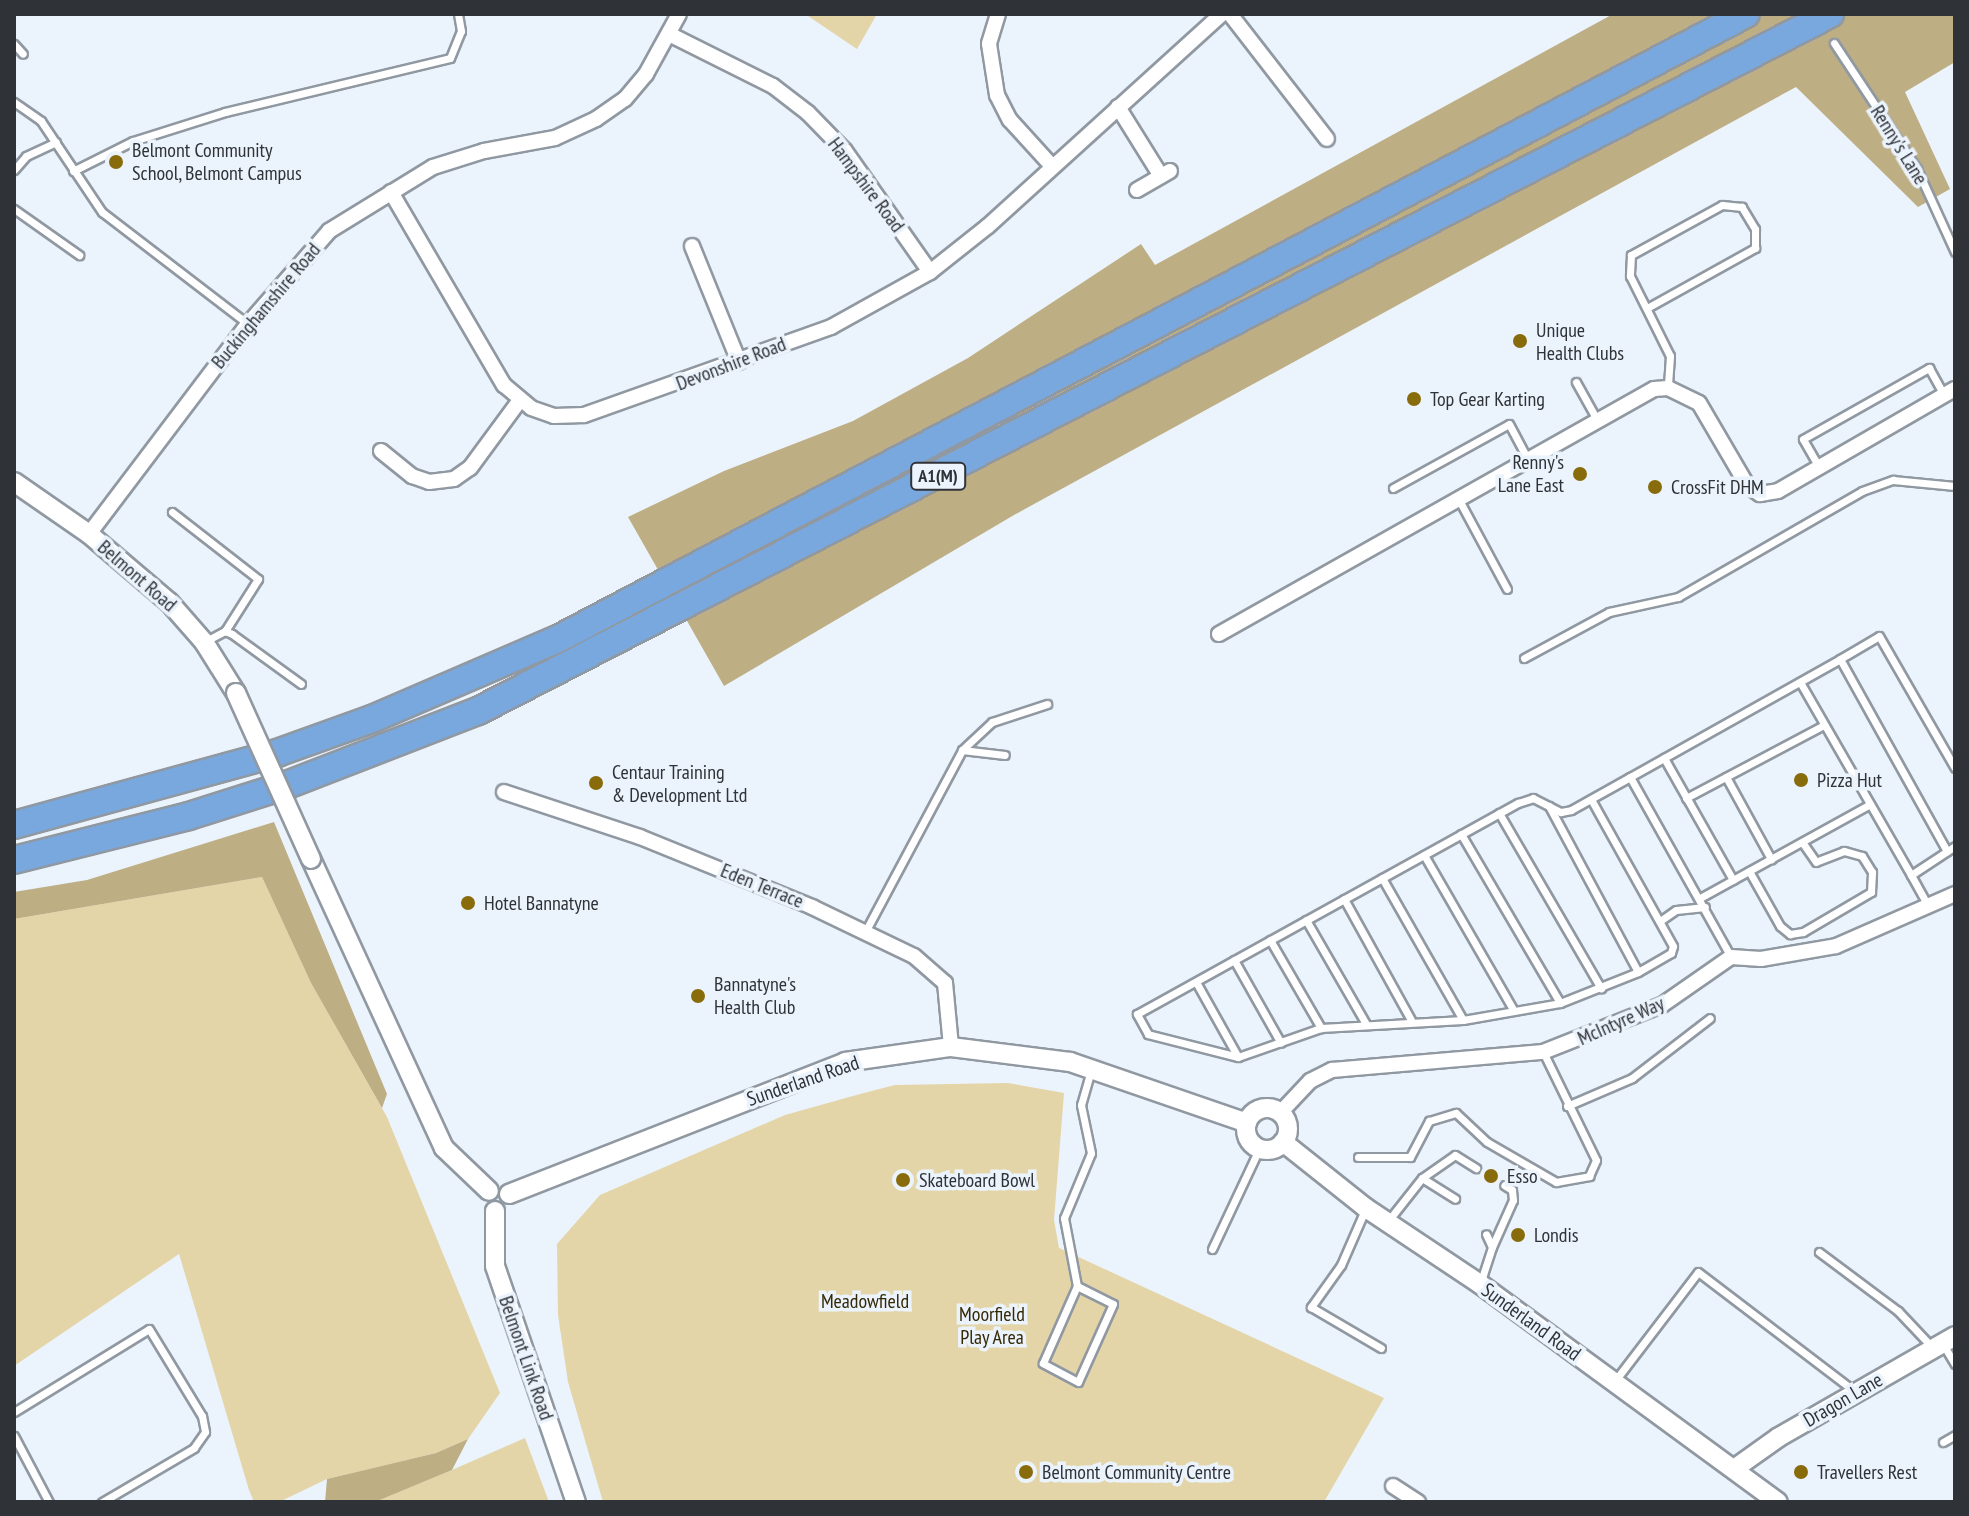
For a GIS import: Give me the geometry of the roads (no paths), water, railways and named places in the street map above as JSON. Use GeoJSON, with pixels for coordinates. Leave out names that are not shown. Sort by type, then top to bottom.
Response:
{"type":"FeatureCollection","features":[{"type":"Feature","properties":{"kind":"highway","name":"A1(M)"},"geometry":{"type":"LineString","coordinates":[[14,825],[277,753],[372,719],[558,639],[1746,14]]}},
{"type":"Feature","properties":{"kind":"highway","name":"A1(M)"},"geometry":{"type":"LineString","coordinates":[[14,860],[273,790],[478,711],[1830,14]]}},
{"type":"Feature","properties":{"kind":"street","name":"Buckinghamshire Road"},"geometry":{"type":"LineString","coordinates":[[89,534],[248,324],[329,231],[433,167],[484,151],[555,138],[596,119],[625,99],[671,35],[679,14]]}},
{"type":"Feature","properties":{"kind":"street"},"geometry":{"type":"LineString","coordinates":[[998,14],[989,44],[997,95],[1010,120],[1050,164]]}},
{"type":"Feature","properties":{"kind":"street","name":"Devonshire Road"},"geometry":{"type":"LineString","coordinates":[[391,192],[486,358],[520,400],[554,416],[584,415],[831,327],[930,272],[988,226],[1050,164],[1222,14]]}},
{"type":"Feature","properties":{"kind":"street"},"geometry":{"type":"LineString","coordinates":[[1230,14],[1327,139]]}},
{"type":"Feature","properties":{"kind":"street","name":"Hampshire Road"},"geometry":{"type":"LineString","coordinates":[[671,35],[773,86],[808,113],[845,151],[930,272]]}},
{"type":"Feature","properties":{"kind":"street"},"geometry":{"type":"LineString","coordinates":[[1118,107],[1166,174],[1137,190]]}},
{"type":"Feature","properties":{"kind":"street"},"geometry":{"type":"LineString","coordinates":[[692,246],[739,362]]}},
{"type":"Feature","properties":{"kind":"street"},"geometry":{"type":"LineString","coordinates":[[1219,634],[1633,397],[1668,388],[1699,403],[1747,485],[1760,494],[1778,491],[1950,392]]}},
{"type":"Feature","properties":{"kind":"street"},"geometry":{"type":"LineString","coordinates":[[381,451],[412,476],[429,482],[454,479],[470,468],[520,400]]}},
{"type":"Feature","properties":{"kind":"street","name":"Belmont Road"},"geometry":{"type":"LineString","coordinates":[[14,482],[89,534],[169,602],[204,642],[236,693],[444,1148],[489,1191]]}},
{"type":"Feature","properties":{"kind":"street","name":"Eden Terrace"},"geometry":{"type":"LineString","coordinates":[[504,792],[640,837],[865,932],[937,972],[951,1002],[951,1047]]}},
{"type":"Feature","properties":{"kind":"street"},"geometry":{"type":"LineString","coordinates":[[1731,957],[1761,959],[1836,946],[1930,908],[1955,894]]}},
{"type":"Feature","properties":{"kind":"street","name":"McIntyre Way"},"geometry":{"type":"LineString","coordinates":[[1280,1113],[1310,1081],[1332,1070],[1543,1052],[1662,1005],[1731,957]]}},
{"type":"Feature","properties":{"kind":"street","name":"Sunderland Road"},"geometry":{"type":"LineString","coordinates":[[509,1194],[845,1062],[951,1047],[1046,1056],[1091,1068],[1247,1123]]}},
{"type":"Feature","properties":{"kind":"street"},"geometry":{"type":"LineString","coordinates":[[1264,1108],[1280,1113],[1287,1124],[1283,1142],[1272,1150],[1259,1149],[1248,1138],[1247,1123],[1264,1108]]}},
{"type":"Feature","properties":{"kind":"street","name":"Sunderland Road"},"geometry":{"type":"LineString","coordinates":[[1283,1142],[1366,1208],[1480,1284],[1778,1502]]}},
{"type":"Feature","properties":{"kind":"street"},"geometry":{"type":"LineString","coordinates":[[500,1187],[509,1194],[509,1205],[495,1211],[486,1200],[489,1191],[500,1187]]}},
{"type":"Feature","properties":{"kind":"street","name":"Belmont Link Road"},"geometry":{"type":"LineString","coordinates":[[495,1211],[495,1266],[576,1502]]}},
{"type":"Feature","properties":{"kind":"street","name":"Dragon Lane"},"geometry":{"type":"LineString","coordinates":[[1734,1469],[1855,1392],[1944,1343]]}},
{"type":"Feature","properties":{"kind":"street"},"geometry":{"type":"LineString","coordinates":[[1393,1486],[1418,1502]]}},
{"type":"Feature","properties":{"kind":"lane"},"geometry":{"type":"LineString","coordinates":[[73,171],[133,141],[225,112],[450,58],[461,31],[458,14]]}},
{"type":"Feature","properties":{"kind":"lane","name":"Renny's Lane"},"geometry":{"type":"LineString","coordinates":[[1834,43],[1917,169],[1955,252]]}},
{"type":"Feature","properties":{"kind":"lane"},"geometry":{"type":"LineString","coordinates":[[14,44],[23,54]]}},
{"type":"Feature","properties":{"kind":"lane"},"geometry":{"type":"LineString","coordinates":[[14,102],[41,121],[102,212],[248,324]]}},
{"type":"Feature","properties":{"kind":"lane"},"geometry":{"type":"LineString","coordinates":[[14,170],[26,156],[56,142]]}},
{"type":"Feature","properties":{"kind":"lane"},"geometry":{"type":"LineString","coordinates":[[1647,308],[1755,248],[1755,229],[1742,207],[1722,205],[1631,255],[1630,276],[1670,356],[1668,388]]}},
{"type":"Feature","properties":{"kind":"lane"},"geometry":{"type":"LineString","coordinates":[[14,209],[79,255]]}},
{"type":"Feature","properties":{"kind":"lane"},"geometry":{"type":"LineString","coordinates":[[1819,467],[1803,439],[1929,368],[1950,392]]}},
{"type":"Feature","properties":{"kind":"lane"},"geometry":{"type":"LineString","coordinates":[[1576,382],[1596,418]]}},
{"type":"Feature","properties":{"kind":"lane"},"geometry":{"type":"LineString","coordinates":[[1393,488],[1509,424],[1527,458]]}},
{"type":"Feature","properties":{"kind":"lane"},"geometry":{"type":"LineString","coordinates":[[1524,658],[1609,612],[1678,597],[1862,491],[1893,480],[1955,486]]}},
{"type":"Feature","properties":{"kind":"lane"},"geometry":{"type":"LineString","coordinates":[[1458,498],[1507,589]]}},
{"type":"Feature","properties":{"kind":"lane"},"geometry":{"type":"LineString","coordinates":[[172,512],[258,579],[225,631],[204,642]]}},
{"type":"Feature","properties":{"kind":"lane"},"geometry":{"type":"LineString","coordinates":[[225,631],[301,684]]}},
{"type":"Feature","properties":{"kind":"lane"},"geometry":{"type":"LineString","coordinates":[[1591,799],[1673,946],[1671,953],[1638,972],[1560,1003],[1463,1020],[1411,1020],[1321,1028],[1238,1057],[1148,1034],[1137,1014],[1499,813],[1533,798],[1561,812],[1591,799],[1879,636],[1955,768]]}},
{"type":"Feature","properties":{"kind":"lane"},"geometry":{"type":"LineString","coordinates":[[1840,659],[1947,851]]}},
{"type":"Feature","properties":{"kind":"lane"},"geometry":{"type":"LineString","coordinates":[[1800,682],[1930,908]]}},
{"type":"Feature","properties":{"kind":"lane"},"geometry":{"type":"LineString","coordinates":[[865,932],[962,750],[992,722],[1047,704]]}},
{"type":"Feature","properties":{"kind":"lane"},"geometry":{"type":"LineString","coordinates":[[1686,798],[1824,725]]}},
{"type":"Feature","properties":{"kind":"lane"},"geometry":{"type":"LineString","coordinates":[[962,750],[1005,755]]}},
{"type":"Feature","properties":{"kind":"lane"},"geometry":{"type":"LineString","coordinates":[[1664,758],[1733,880]]}},
{"type":"Feature","properties":{"kind":"lane"},"geometry":{"type":"LineString","coordinates":[[1630,777],[1731,957]]}},
{"type":"Feature","properties":{"kind":"lane"},"geometry":{"type":"LineString","coordinates":[[1726,777],[1771,859]]}},
{"type":"Feature","properties":{"kind":"lane"},"geometry":{"type":"LineString","coordinates":[[1548,804],[1638,972]]}},
{"type":"Feature","properties":{"kind":"lane"},"geometry":{"type":"LineString","coordinates":[[1700,898],[1870,804]]}},
{"type":"Feature","properties":{"kind":"lane"},"geometry":{"type":"LineString","coordinates":[[1499,813],[1601,988]]}},
{"type":"Feature","properties":{"kind":"lane"},"geometry":{"type":"LineString","coordinates":[[1461,834],[1560,1003]]}},
{"type":"Feature","properties":{"kind":"lane"},"geometry":{"type":"LineString","coordinates":[[1749,871],[1780,926],[1790,934],[1803,932],[1871,892],[1872,872],[1862,856],[1844,851],[1816,862],[1802,842]]}},
{"type":"Feature","properties":{"kind":"lane"},"geometry":{"type":"LineString","coordinates":[[1911,875],[1955,846]]}},
{"type":"Feature","properties":{"kind":"lane"},"geometry":{"type":"LineString","coordinates":[[1424,855],[1514,1011]]}},
{"type":"Feature","properties":{"kind":"lane"},"geometry":{"type":"LineString","coordinates":[[1382,878],[1463,1020]]}},
{"type":"Feature","properties":{"kind":"lane"},"geometry":{"type":"LineString","coordinates":[[1344,899],[1411,1020]]}},
{"type":"Feature","properties":{"kind":"lane"},"geometry":{"type":"LineString","coordinates":[[1660,921],[1676,910],[1705,907]]}},
{"type":"Feature","properties":{"kind":"lane"},"geometry":{"type":"LineString","coordinates":[[1306,920],[1366,1024]]}},
{"type":"Feature","properties":{"kind":"lane"},"geometry":{"type":"LineString","coordinates":[[1270,940],[1321,1028]]}},
{"type":"Feature","properties":{"kind":"lane"},"geometry":{"type":"LineString","coordinates":[[1234,960],[1281,1043]]}},
{"type":"Feature","properties":{"kind":"lane"},"geometry":{"type":"LineString","coordinates":[[1196,982],[1238,1057]]}},
{"type":"Feature","properties":{"kind":"lane"},"geometry":{"type":"LineString","coordinates":[[1567,1106],[1632,1078],[1710,1018]]}},
{"type":"Feature","properties":{"kind":"lane"},"geometry":{"type":"LineString","coordinates":[[1358,1157],[1410,1157],[1429,1121],[1456,1113],[1506,1155],[1556,1182],[1589,1176],[1596,1160],[1543,1052]]}},
{"type":"Feature","properties":{"kind":"lane"},"geometry":{"type":"LineString","coordinates":[[1077,1286],[1113,1304],[1078,1382],[1043,1363],[1077,1286],[1064,1218],[1091,1153],[1081,1105],[1091,1068]]}},
{"type":"Feature","properties":{"kind":"lane"},"geometry":{"type":"LineString","coordinates":[[1212,1249],[1259,1149]]}},
{"type":"Feature","properties":{"kind":"lane"},"geometry":{"type":"LineString","coordinates":[[1387,1223],[1422,1178],[1455,1155],[1476,1168]]}},
{"type":"Feature","properties":{"kind":"lane"},"geometry":{"type":"LineString","coordinates":[[1422,1178],[1455,1199]]}},
{"type":"Feature","properties":{"kind":"lane"},"geometry":{"type":"LineString","coordinates":[[1480,1284],[1513,1200],[1504,1185]]}},
{"type":"Feature","properties":{"kind":"lane"},"geometry":{"type":"LineString","coordinates":[[1366,1208],[1341,1265],[1311,1307],[1381,1348]]}},
{"type":"Feature","properties":{"kind":"lane"},"geometry":{"type":"LineString","coordinates":[[1486,1234],[1492,1247]]}},
{"type":"Feature","properties":{"kind":"lane"},"geometry":{"type":"LineString","coordinates":[[1819,1252],[1944,1343],[1955,1364]]}},
{"type":"Feature","properties":{"kind":"lane"},"geometry":{"type":"LineString","coordinates":[[1614,1382],[1698,1272],[1855,1392]]}},
{"type":"Feature","properties":{"kind":"lane"},"geometry":{"type":"LineString","coordinates":[[14,1412],[149,1329],[202,1416],[205,1432],[194,1448],[102,1502]]}},
{"type":"Feature","properties":{"kind":"lane"},"geometry":{"type":"LineString","coordinates":[[1943,1442],[1955,1435]]}},
{"type":"Feature","properties":{"kind":"lane"},"geometry":{"type":"LineString","coordinates":[[14,1436],[49,1502]]}},
{"type":"Feature","properties":{"kind":"place","name":"Belmont Community School, Belmont Campus"},"geometry":{"type":"Point","coordinates":[116,162]}},
{"type":"Feature","properties":{"kind":"place","name":"Unique Health Clubs"},"geometry":{"type":"Point","coordinates":[1520,341]}},
{"type":"Feature","properties":{"kind":"place","name":"Top Gear Karting"},"geometry":{"type":"Point","coordinates":[1414,399]}},
{"type":"Feature","properties":{"kind":"place","name":"Renny's Lane East"},"geometry":{"type":"Point","coordinates":[1580,474]}},
{"type":"Feature","properties":{"kind":"place","name":"CrossFit DHM"},"geometry":{"type":"Point","coordinates":[1655,487]}},
{"type":"Feature","properties":{"kind":"place","name":"Pizza Hut"},"geometry":{"type":"Point","coordinates":[1801,780]}},
{"type":"Feature","properties":{"kind":"place","name":"Centaur Training & Development Ltd"},"geometry":{"type":"Point","coordinates":[596,783]}},
{"type":"Feature","properties":{"kind":"place","name":"Hotel Bannatyne"},"geometry":{"type":"Point","coordinates":[468,903]}},
{"type":"Feature","properties":{"kind":"place","name":"Bannatyne's Health Club"},"geometry":{"type":"Point","coordinates":[698,996]}},
{"type":"Feature","properties":{"kind":"place","name":"Esso"},"geometry":{"type":"Point","coordinates":[1491,1176]}},
{"type":"Feature","properties":{"kind":"place","name":"Skateboard Bowl"},"geometry":{"type":"Point","coordinates":[903,1180]}},
{"type":"Feature","properties":{"kind":"place","name":"Londis"},"geometry":{"type":"Point","coordinates":[1518,1235]}},
{"type":"Feature","properties":{"kind":"place","name":"Belmont Community Centre"},"geometry":{"type":"Point","coordinates":[1026,1472]}},
{"type":"Feature","properties":{"kind":"place","name":"Travellers Rest"},"geometry":{"type":"Point","coordinates":[1801,1472]}},
{"type":"Feature","properties":{"kind":"park label","name":"Meadowfield"},"geometry":{"type":"Point","coordinates":[865,1301]}},
{"type":"Feature","properties":{"kind":"park label","name":"Moorfield Play Area"},"geometry":{"type":"Point","coordinates":[992,1326]}}]}
